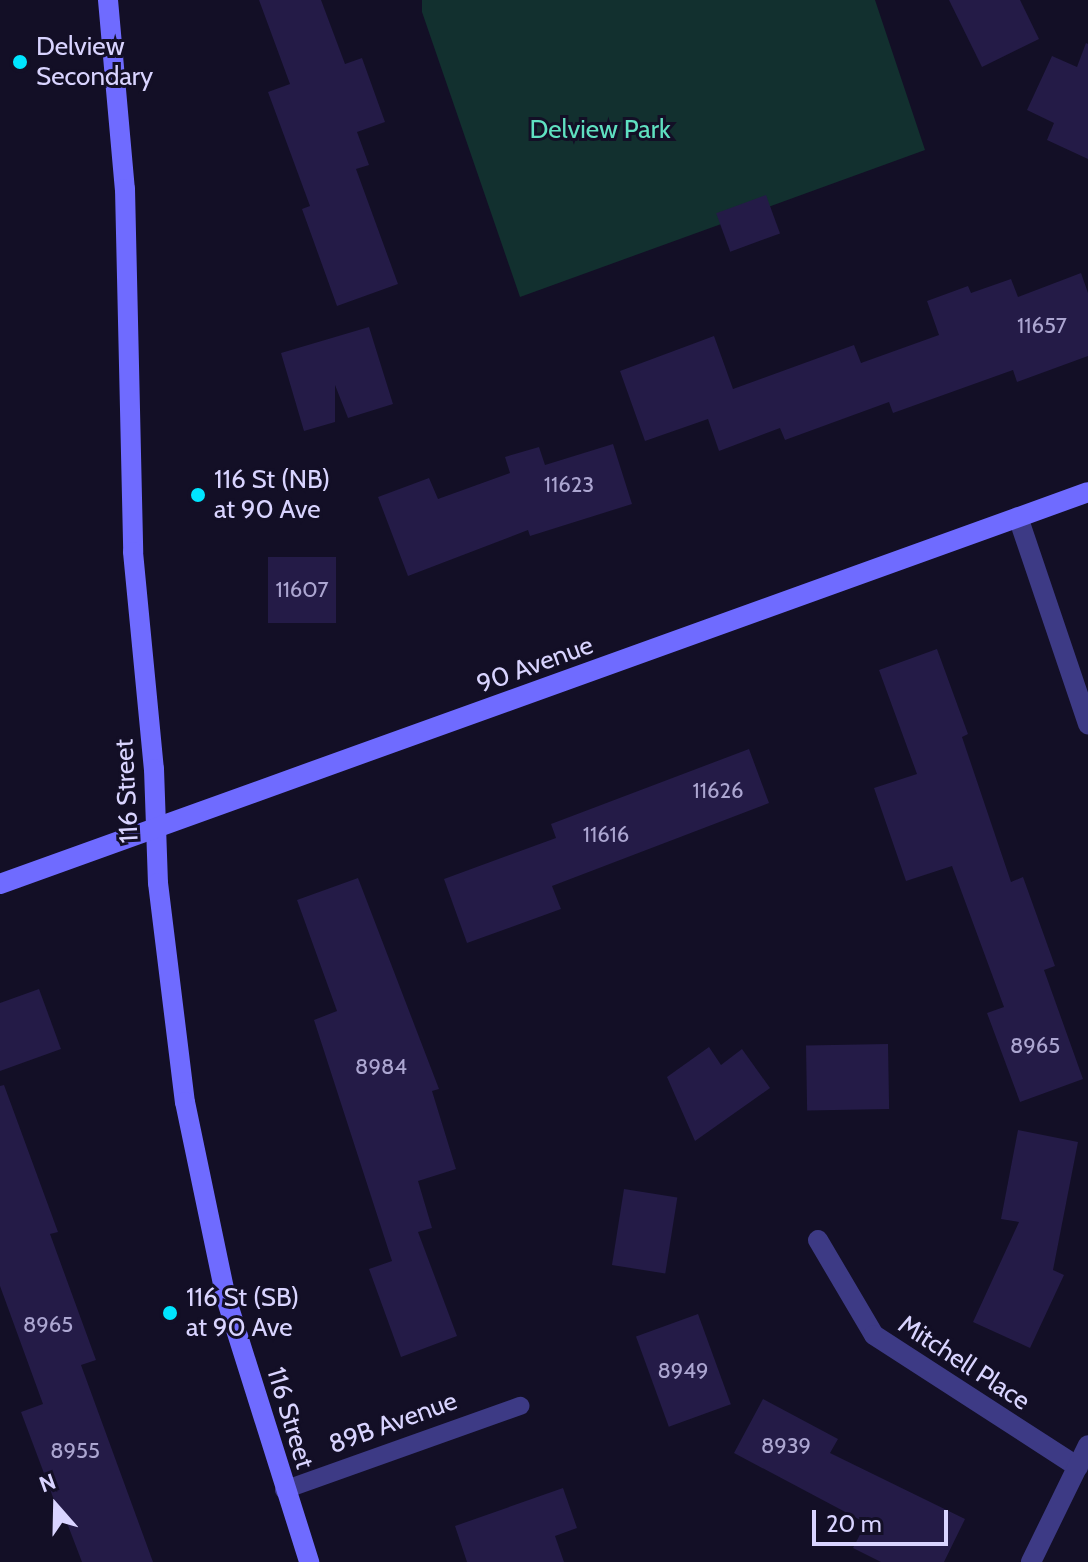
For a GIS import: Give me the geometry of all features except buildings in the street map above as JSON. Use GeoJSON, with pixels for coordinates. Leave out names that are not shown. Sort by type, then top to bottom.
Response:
{"type":"FeatureCollection","features":[{"type":"Feature","properties":{"kind":"street","name":"116 Street"},"geometry":{"type":"LineString","coordinates":[[108,0],[125,189],[133,552],[154,769],[155,828],[185,1102],[226,1298],[309,1562]]}},
{"type":"Feature","properties":{"kind":"street","name":"90 Avenue"},"geometry":{"type":"LineString","coordinates":[[0,884],[1088,492]]}},
{"type":"Feature","properties":{"kind":"street"},"geometry":{"type":"LineString","coordinates":[[1018,517],[1088,724]]}},
{"type":"Feature","properties":{"kind":"street","name":"Mitchell Place"},"geometry":{"type":"LineString","coordinates":[[818,1240],[874,1335],[1078,1467]]}},
{"type":"Feature","properties":{"kind":"street"},"geometry":{"type":"LineString","coordinates":[[1031,1562],[1088,1445]]}},
{"type":"Feature","properties":{"kind":"lane","name":"89B Avenue"},"geometry":{"type":"LineString","coordinates":[[284,1490],[520,1406]]}},
{"type":"Feature","properties":{"kind":"green space","name":"Delview Park"},"geometry":{"type":"Polygon","coordinates":[[[422,0],[875,0],[925,150],[520,297],[422,12],[422,0]]]}},
{"type":"Feature","properties":{"kind":"place","name":"Delview Secondary"},"geometry":{"type":"Point","coordinates":[20,62]}},
{"type":"Feature","properties":{"kind":"place","name":"116 St (NB) at 90 Ave"},"geometry":{"type":"Point","coordinates":[198,495]}},
{"type":"Feature","properties":{"kind":"place","name":"116 St (SB) at 90 Ave"},"geometry":{"type":"Point","coordinates":[170,1313]}}]}
